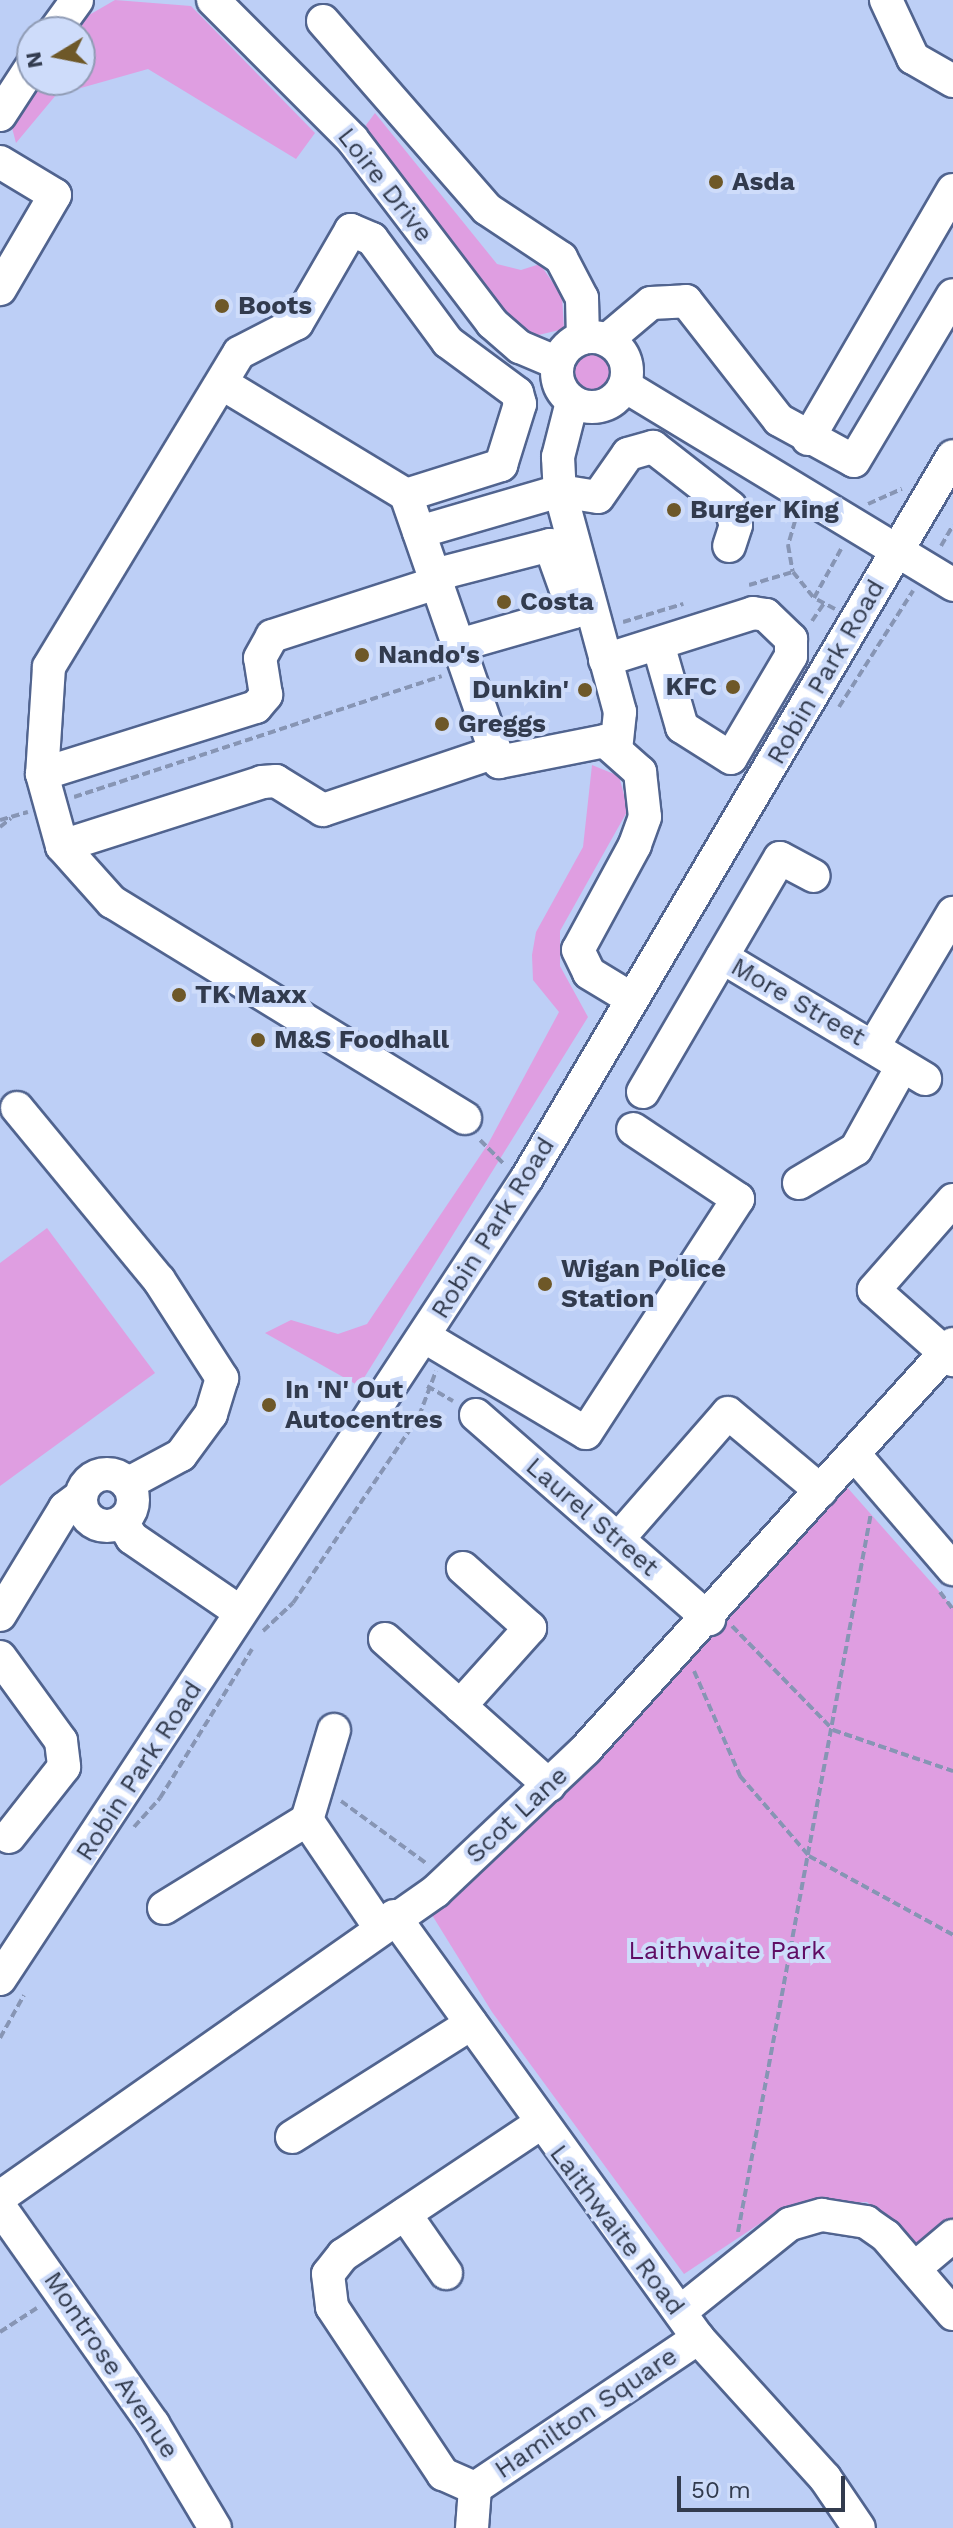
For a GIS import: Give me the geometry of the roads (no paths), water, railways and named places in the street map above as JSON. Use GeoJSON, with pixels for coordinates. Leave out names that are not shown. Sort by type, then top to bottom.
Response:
{"type":"FeatureCollection","features":[{"type":"Feature","properties":{"kind":"street","name":"Loire Drive"},"geometry":{"type":"LineString","coordinates":[[213,0],[352,139],[492,323],[520,347],[558,363]]}},
{"type":"Feature","properties":{"kind":"street"},"geometry":{"type":"LineString","coordinates":[[886,0],[906,23],[913,58],[953,81]]}},
{"type":"Feature","properties":{"kind":"street"},"geometry":{"type":"LineString","coordinates":[[323,21],[487,209],[561,258],[582,298],[595,339],[623,355],[625,386]]}},
{"type":"Feature","properties":{"kind":"street"},"geometry":{"type":"LineString","coordinates":[[0,115],[16,90]]}},
{"type":"Feature","properties":{"kind":"street"},"geometry":{"type":"LineString","coordinates":[[0,162],[55,195],[0,289]]}},
{"type":"Feature","properties":{"kind":"street"},"geometry":{"type":"LineString","coordinates":[[808,439],[953,190]]}},
{"type":"Feature","properties":{"kind":"street"},"geometry":{"type":"LineString","coordinates":[[406,495],[501,465],[520,404],[517,393],[429,322],[360,231],[351,230],[297,323],[239,353],[49,667],[46,790],[62,846],[112,902],[465,1118]]}},
{"type":"Feature","properties":{"kind":"street"},"geometry":{"type":"LineString","coordinates":[[625,386],[602,407],[572,402],[559,385],[558,363],[651,303],[686,301],[779,420],[808,439],[854,461],[953,295]]}},
{"type":"Feature","properties":{"kind":"street"},"geometry":{"type":"LineString","coordinates":[[223,384],[406,495],[438,578],[492,753],[506,763],[594,740],[616,748],[640,772],[645,817],[578,950],[589,973],[632,999]]}},
{"type":"Feature","properties":{"kind":"street"},"geometry":{"type":"LineString","coordinates":[[625,386],[953,585]]}},
{"type":"Feature","properties":{"kind":"street"},"geometry":{"type":"LineString","coordinates":[[572,402],[558,457],[560,491],[620,712],[616,748]]}},
{"type":"Feature","properties":{"kind":"street"},"geometry":{"type":"LineString","coordinates":[[419,532],[560,491],[598,497],[628,454],[667,451],[730,507],[736,525],[729,546]]}},
{"type":"Feature","properties":{"kind":"street","name":"Robin Park Road"},"geometry":{"type":"LineString","coordinates":[[0,1979],[527,1178],[953,456]]}},
{"type":"Feature","properties":{"kind":"street"},"geometry":{"type":"LineString","coordinates":[[46,790],[256,707],[266,695],[260,658],[272,636],[438,578],[550,545],[574,612],[462,656]]}},
{"type":"Feature","properties":{"kind":"street"},"geometry":{"type":"LineString","coordinates":[[605,660],[753,613],[766,615],[791,639],[791,656],[731,758],[682,727],[658,644]]}},
{"type":"Feature","properties":{"kind":"street"},"geometry":{"type":"LineString","coordinates":[[62,846],[262,782],[276,781],[323,810],[492,753]]}},
{"type":"Feature","properties":{"kind":"street"},"geometry":{"type":"LineString","coordinates":[[643,1092],[780,858],[814,876]]}},
{"type":"Feature","properties":{"kind":"street","name":"More Street"},"geometry":{"type":"LineString","coordinates":[[874,1046],[953,913]]}},
{"type":"Feature","properties":{"kind":"street","name":"More Street"},"geometry":{"type":"LineString","coordinates":[[722,957],[874,1046],[913,1074],[856,1149],[799,1183]]}},
{"type":"Feature","properties":{"kind":"street"},"geometry":{"type":"LineString","coordinates":[[17,1108],[159,1280],[222,1378],[211,1414],[181,1455],[127,1484]]}},
{"type":"Feature","properties":{"kind":"street"},"geometry":{"type":"LineString","coordinates":[[425,1337],[586,1433],[738,1199],[633,1129]]}},
{"type":"Feature","properties":{"kind":"street"},"geometry":{"type":"LineString","coordinates":[[950,1352],[874,1290],[953,1200]]}},
{"type":"Feature","properties":{"kind":"street","name":"Scot Lane"},"geometry":{"type":"LineString","coordinates":[[0,2197],[446,1882],[549,1785],[713,1614],[854,1454],[950,1352]]}},
{"type":"Feature","properties":{"kind":"street"},"geometry":{"type":"LineString","coordinates":[[618,1539],[728,1413],[821,1491]]}},
{"type":"Feature","properties":{"kind":"street","name":"Laurel Street"},"geometry":{"type":"LineString","coordinates":[[476,1415],[618,1539],[713,1614]]}},
{"type":"Feature","properties":{"kind":"street"},"geometry":{"type":"LineString","coordinates":[[854,1454],[953,1569]]}},
{"type":"Feature","properties":{"kind":"street"},"geometry":{"type":"LineString","coordinates":[[0,1615],[65,1508],[104,1474],[127,1484],[133,1500],[122,1522]]}},
{"type":"Feature","properties":{"kind":"street"},"geometry":{"type":"LineString","coordinates":[[81,1496],[89,1520],[122,1522]]}},
{"type":"Feature","properties":{"kind":"street"},"geometry":{"type":"LineString","coordinates":[[122,1522],[132,1538],[240,1612]]}},
{"type":"Feature","properties":{"kind":"street"},"geometry":{"type":"LineString","coordinates":[[460,1706],[530,1628],[463,1568]]}},
{"type":"Feature","properties":{"kind":"street"},"geometry":{"type":"LineString","coordinates":[[385,1639],[549,1785]]}},
{"type":"Feature","properties":{"kind":"street"},"geometry":{"type":"LineString","coordinates":[[0,1657],[61,1741],[64,1767],[9,1837]]}},
{"type":"Feature","properties":{"kind":"street"},"geometry":{"type":"LineString","coordinates":[[164,1908],[307,1820],[320,1789],[334,1730]]}},
{"type":"Feature","properties":{"kind":"street","name":"Laithwaite Road"},"geometry":{"type":"LineString","coordinates":[[307,1820],[471,2024],[538,2125],[689,2325],[825,2478],[859,2528]]}},
{"type":"Feature","properties":{"kind":"street"},"geometry":{"type":"LineString","coordinates":[[292,2137],[471,2024]]}},
{"type":"Feature","properties":{"kind":"street","name":"Hamilton Square"},"geometry":{"type":"LineString","coordinates":[[538,2125],[334,2264],[327,2297],[443,2474],[475,2488],[689,2325],[731,2270],[790,2224],[822,2215],[866,2222],[915,2268],[953,2314]]}},
{"type":"Feature","properties":{"kind":"street","name":"Montrose Avenue"},"geometry":{"type":"LineString","coordinates":[[0,2207],[63,2291],[215,2528]]}},
{"type":"Feature","properties":{"kind":"street"},"geometry":{"type":"LineString","coordinates":[[405,2214],[446,2273]]}},
{"type":"Feature","properties":{"kind":"street"},"geometry":{"type":"LineString","coordinates":[[915,2268],[953,2236]]}},
{"type":"Feature","properties":{"kind":"street"},"geometry":{"type":"LineString","coordinates":[[472,2528],[475,2488]]}},
{"type":"Feature","properties":{"kind":"place","name":"Asda"},"geometry":{"type":"Point","coordinates":[716,182]}},
{"type":"Feature","properties":{"kind":"place","name":"Boots"},"geometry":{"type":"Point","coordinates":[222,306]}},
{"type":"Feature","properties":{"kind":"place","name":"Burger King"},"geometry":{"type":"Point","coordinates":[674,510]}},
{"type":"Feature","properties":{"kind":"place","name":"Costa"},"geometry":{"type":"Point","coordinates":[504,602]}},
{"type":"Feature","properties":{"kind":"place","name":"Nando's"},"geometry":{"type":"Point","coordinates":[362,655]}},
{"type":"Feature","properties":{"kind":"place","name":"KFC"},"geometry":{"type":"Point","coordinates":[733,687]}},
{"type":"Feature","properties":{"kind":"place","name":"Dunkin'"},"geometry":{"type":"Point","coordinates":[585,690]}},
{"type":"Feature","properties":{"kind":"place","name":"Greggs"},"geometry":{"type":"Point","coordinates":[442,724]}},
{"type":"Feature","properties":{"kind":"place","name":"TK Maxx"},"geometry":{"type":"Point","coordinates":[179,995]}},
{"type":"Feature","properties":{"kind":"place","name":"M&S Foodhall"},"geometry":{"type":"Point","coordinates":[258,1040]}},
{"type":"Feature","properties":{"kind":"place","name":"Wigan Police Station"},"geometry":{"type":"Point","coordinates":[545,1284]}},
{"type":"Feature","properties":{"kind":"place","name":"In 'N' Out Autocentres"},"geometry":{"type":"Point","coordinates":[269,1405]}},
{"type":"Feature","properties":{"kind":"park label","name":"Laithwaite Park"},"geometry":{"type":"Point","coordinates":[727,1951]}}]}
